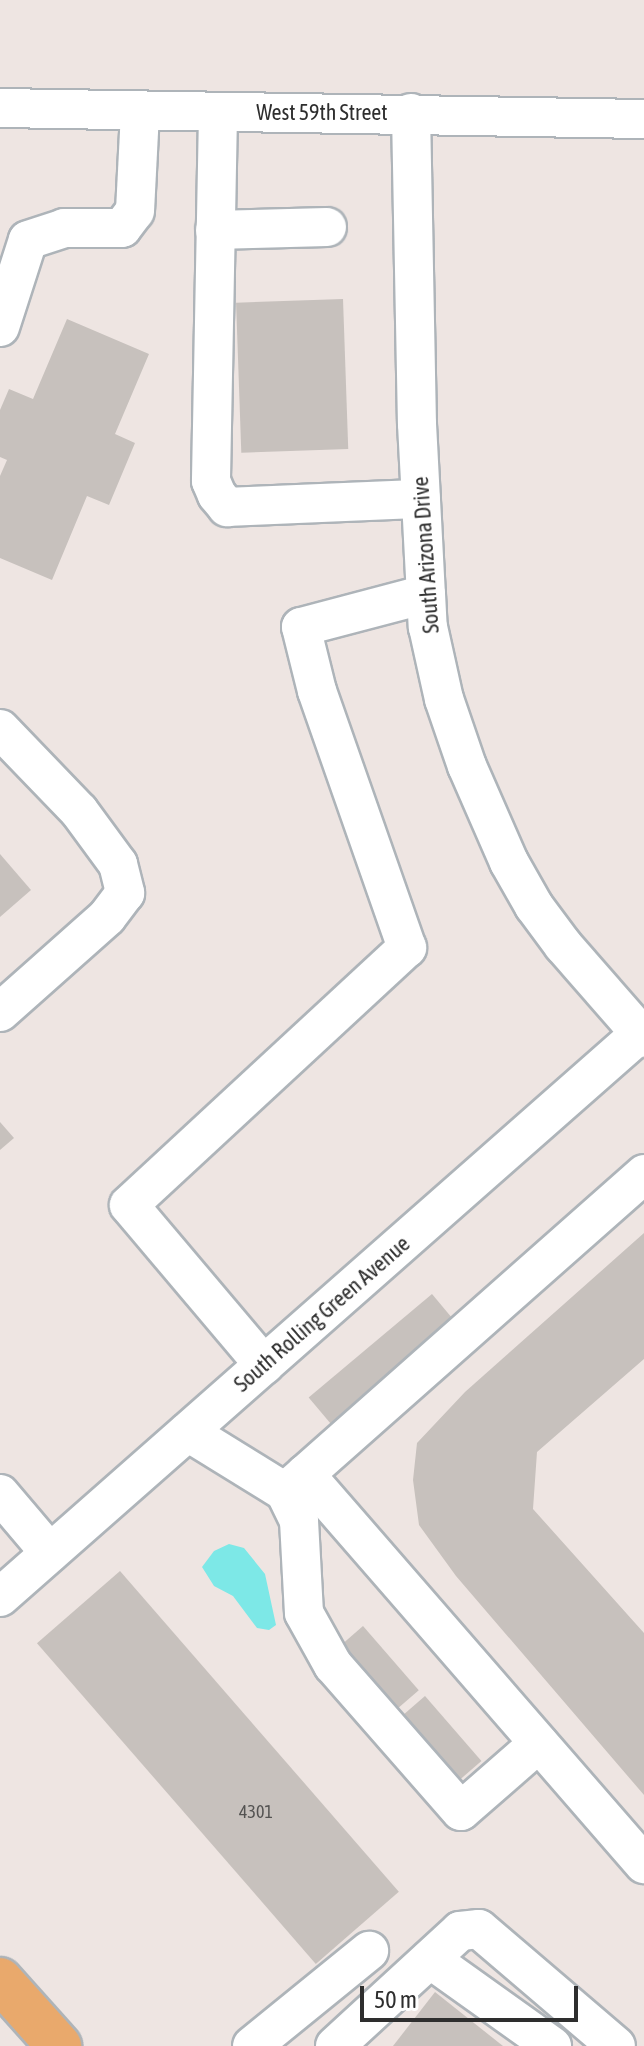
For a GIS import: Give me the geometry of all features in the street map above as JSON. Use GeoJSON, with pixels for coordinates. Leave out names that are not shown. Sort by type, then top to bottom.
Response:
{"type":"FeatureCollection","features":[{"type":"Feature","properties":{"kind":"main road"},"geometry":{"type":"LineString","coordinates":[[0,1980],[59,2046]]}},
{"type":"Feature","properties":{"kind":"street","name":"West 59th Street"},"geometry":{"type":"LineString","coordinates":[[0,108],[644,119]]}},
{"type":"Feature","properties":{"kind":"street"},"geometry":{"type":"LineString","coordinates":[[0,327],[28,240],[64,228],[122,228],[135,211],[140,111]]}},
{"type":"Feature","properties":{"kind":"street","name":"South Arizona Drive"},"geometry":{"type":"LineString","coordinates":[[411,113],[426,594],[428,627],[444,699],[467,766],[509,862],[534,906],[563,945],[643,1033]]}},
{"type":"Feature","properties":{"kind":"street"},"geometry":{"type":"LineString","coordinates":[[218,114],[211,481],[217,495],[227,507],[421,499]]}},
{"type":"Feature","properties":{"kind":"street"},"geometry":{"type":"LineString","coordinates":[[215,230],[327,227]]}},
{"type":"Feature","properties":{"kind":"street"},"geometry":{"type":"LineString","coordinates":[[264,1365],[129,1205],[407,948],[317,691],[301,627],[426,594]]}},
{"type":"Feature","properties":{"kind":"street"},"geometry":{"type":"LineString","coordinates":[[0,729],[79,811],[118,864],[125,893],[107,917],[0,1012]]}},
{"type":"Feature","properties":{"kind":"street","name":"South Rolling Green Avenue"},"geometry":{"type":"LineString","coordinates":[[0,1597],[643,1033]]}},
{"type":"Feature","properties":{"kind":"street"},"geometry":{"type":"LineString","coordinates":[[295,1483],[644,1174]]}},
{"type":"Feature","properties":{"kind":"street"},"geometry":{"type":"LineString","coordinates":[[188,1432],[295,1483],[539,1743],[644,1864]]}},
{"type":"Feature","properties":{"kind":"street"},"geometry":{"type":"LineString","coordinates":[[295,1483],[304,1613],[333,1665],[461,1811],[539,1743]]}},
{"type":"Feature","properties":{"kind":"street"},"geometry":{"type":"LineString","coordinates":[[0,1494],[50,1553]]}},
{"type":"Feature","properties":{"kind":"street"},"geometry":{"type":"LineString","coordinates":[[335,2046],[460,1931],[479,1929],[616,2046]]}},
{"type":"Feature","properties":{"kind":"street"},"geometry":{"type":"LineString","coordinates":[[252,2046],[369,1951]]}},
{"type":"Feature","properties":{"kind":"street"},"geometry":{"type":"LineString","coordinates":[[430,1959],[552,2046]]}},
{"type":"Feature","properties":{"kind":"water"},"geometry":{"type":"Polygon","coordinates":[[[229,1544],[244,1548],[265,1574],[276,1625],[269,1630],[257,1628],[233,1596],[214,1586],[202,1567],[214,1551],[229,1544]]]}},
{"type":"Feature","properties":{"kind":"building"},"geometry":{"type":"Polygon","coordinates":[[[343,299],[348,449],[241,453],[236,303],[343,299]]]}},
{"type":"Feature","properties":{"kind":"building"},"geometry":{"type":"Polygon","coordinates":[[[67,319],[149,354],[115,434],[135,443],[109,505],[87,496],[52,580],[0,558],[0,476],[7,460],[0,457],[0,410],[9,389],[33,399],[67,319]]]}},
{"type":"Feature","properties":{"kind":"building"},"geometry":{"type":"Polygon","coordinates":[[[0,854],[31,890],[0,917],[0,854]]]}},
{"type":"Feature","properties":{"kind":"building"},"geometry":{"type":"Polygon","coordinates":[[[0,1122],[14,1138],[0,1150],[0,1122]]]}},
{"type":"Feature","properties":{"kind":"building"},"geometry":{"type":"Polygon","coordinates":[[[644,1233],[644,1359],[537,1452],[533,1509],[644,1633],[644,1795],[456,1576],[419,1525],[413,1480],[417,1443],[465,1392],[644,1233]]]}},
{"type":"Feature","properties":{"kind":"building"},"geometry":{"type":"Polygon","coordinates":[[[432,1294],[457,1324],[334,1427],[309,1397],[432,1294]]]}},
{"type":"Feature","properties":{"kind":"building"},"geometry":{"type":"Polygon","coordinates":[[[120,1571],[399,1892],[316,1964],[37,1643],[120,1571]]]}},
{"type":"Feature","properties":{"kind":"building"},"geometry":{"type":"Polygon","coordinates":[[[363,1626],[419,1690],[390,1715],[334,1651],[363,1626]]]}},
{"type":"Feature","properties":{"kind":"building"},"geometry":{"type":"Polygon","coordinates":[[[425,1696],[481,1761],[453,1785],[397,1720],[425,1696]]]}},
{"type":"Feature","properties":{"kind":"building"},"geometry":{"type":"Polygon","coordinates":[[[435,1992],[503,2046],[393,2046],[435,1992]]]}}]}
